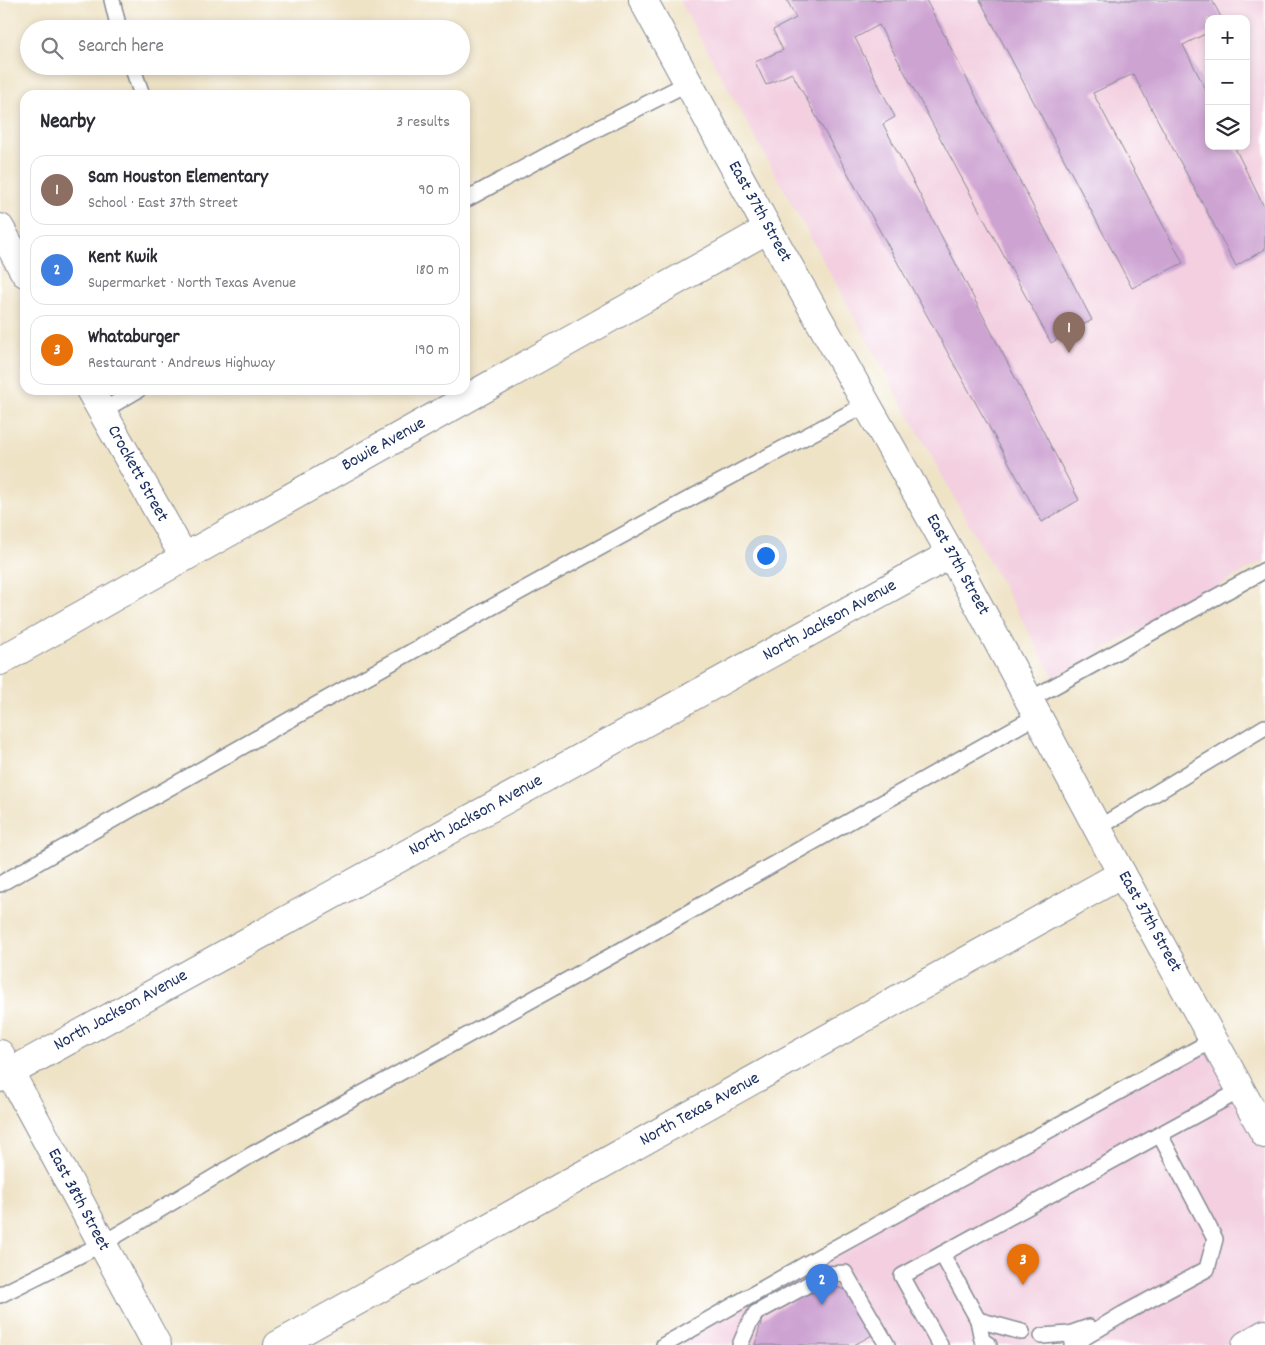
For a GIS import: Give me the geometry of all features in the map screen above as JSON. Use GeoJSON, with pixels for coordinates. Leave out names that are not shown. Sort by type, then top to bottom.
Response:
{"type":"FeatureCollection","features":[{"type":"Feature","properties":{"kind":"street","name":"East 37th Street"},"geometry":{"type":"LineString","coordinates":[[642,0],[768,229],[952,554],[1122,874],[1265,1134]]}},
{"type":"Feature","properties":{"kind":"street"},"geometry":{"type":"LineString","coordinates":[[0,228],[20,264]]}},
{"type":"Feature","properties":{"kind":"street","name":"Bowie Avenue"},"geometry":{"type":"LineString","coordinates":[[0,661],[768,229]]}},
{"type":"Feature","properties":{"kind":"street","name":"Crockett Street"},"geometry":{"type":"LineString","coordinates":[[96,400],[184,558]]}},
{"type":"Feature","properties":{"kind":"street","name":"North Jackson Avenue"},"geometry":{"type":"LineString","coordinates":[[3,1068],[952,554]]}},
{"type":"Feature","properties":{"kind":"street","name":"North Texas Avenue"},"geometry":{"type":"LineString","coordinates":[[278,1345],[1122,874]]}},
{"type":"Feature","properties":{"kind":"street","name":"East 38th Street"},"geometry":{"type":"LineString","coordinates":[[3,1068],[157,1345]]}},
{"type":"Feature","properties":{"kind":"street"},"geometry":{"type":"LineString","coordinates":[[1246,1345],[1265,1334]]}},
{"type":"Feature","properties":{"kind":"lane"},"geometry":{"type":"LineString","coordinates":[[112,0],[117,20]]}},
{"type":"Feature","properties":{"kind":"lane"},"geometry":{"type":"LineString","coordinates":[[135,75],[140,90]]}},
{"type":"Feature","properties":{"kind":"lane"},"geometry":{"type":"LineString","coordinates":[[470,197],[579,138],[688,83]]}},
{"type":"Feature","properties":{"kind":"lane"},"geometry":{"type":"LineString","coordinates":[[96,400],[117,395]]}},
{"type":"Feature","properties":{"kind":"lane"},"geometry":{"type":"LineString","coordinates":[[0,884],[251,740],[686,499],[867,404]]}},
{"type":"Feature","properties":{"kind":"lane"},"geometry":{"type":"LineString","coordinates":[[0,1295],[102,1244],[253,1154],[611,956],[1265,570]]}},
{"type":"Feature","properties":{"kind":"lane"},"geometry":{"type":"LineString","coordinates":[[1098,828],[1265,727]]}},
{"type":"Feature","properties":{"kind":"lane"},"geometry":{"type":"LineString","coordinates":[[664,1345],[682,1341],[744,1298],[1213,1040]]}},
{"type":"Feature","properties":{"kind":"lane"},"geometry":{"type":"LineString","coordinates":[[940,1345],[902,1276],[1241,1090]]}},
{"type":"Feature","properties":{"kind":"lane"},"geometry":{"type":"LineString","coordinates":[[1072,1345],[1123,1314],[1207,1269],[1215,1239],[1160,1135]]}},
{"type":"Feature","properties":{"kind":"lane"},"geometry":{"type":"LineString","coordinates":[[822,1254],[827,1274]]}},
{"type":"Feature","properties":{"kind":"lane"},"geometry":{"type":"LineString","coordinates":[[942,1254],[978,1320],[982,1340],[989,1345]]}},
{"type":"Feature","properties":{"kind":"lane"},"geometry":{"type":"LineString","coordinates":[[740,1345],[756,1313],[827,1274],[845,1273],[887,1345]]}},
{"type":"Feature","properties":{"kind":"lane"},"geometry":{"type":"LineString","coordinates":[[744,1298],[756,1313]]}},
{"type":"Feature","properties":{"kind":"lane"},"geometry":{"type":"LineString","coordinates":[[1042,1336],[1069,1334],[1123,1314]]}},
{"type":"Feature","properties":{"kind":"lane"},"geometry":{"type":"LineString","coordinates":[[978,1320],[1022,1332]]}},
{"type":"Feature","properties":{"kind":"shaded area"},"geometry":{"type":"Polygon","coordinates":[[[679,0],[1265,0],[1265,560],[1054,678],[679,0]]]}},
{"type":"Feature","properties":{"kind":"shaded area"},"geometry":{"type":"Polygon","coordinates":[[[1212,1036],[1265,1134],[1265,1335],[1246,1345],[660,1345],[1212,1036]]]}},
{"type":"Feature","properties":{"kind":"building"},"geometry":{"type":"Polygon","coordinates":[[[787,0],[926,0],[1092,320],[1051,343],[879,25],[855,38],[895,117],[883,124],[1079,500],[1042,522],[792,73],[766,85],[755,62],[783,50],[773,30],[796,18],[787,0]]]}},
{"type":"Feature","properties":{"kind":"building"},"geometry":{"type":"Polygon","coordinates":[[[980,0],[1212,0],[1220,15],[1205,15],[1205,34],[1183,45],[1205,88],[1205,150],[1236,150],[1265,209],[1265,249],[1236,266],[1133,74],[1093,93],[1183,263],[1132,288],[980,0]]]}},
{"type":"Feature","properties":{"kind":"building"},"geometry":{"type":"Polygon","coordinates":[[[824,1283],[851,1292],[874,1334],[854,1345],[755,1345],[762,1319],[824,1283]]]}},
{"type":"Feature","properties":{"kind":"place","name":"Sam Houston Elementary"},"geometry":{"type":"Point","coordinates":[1069,353]}},
{"type":"Feature","properties":{"kind":"place","name":"Whataburger"},"geometry":{"type":"Point","coordinates":[1023,1285]}},
{"type":"Feature","properties":{"kind":"place","name":"Kent Kwik"},"geometry":{"type":"Point","coordinates":[822,1305]}}]}
